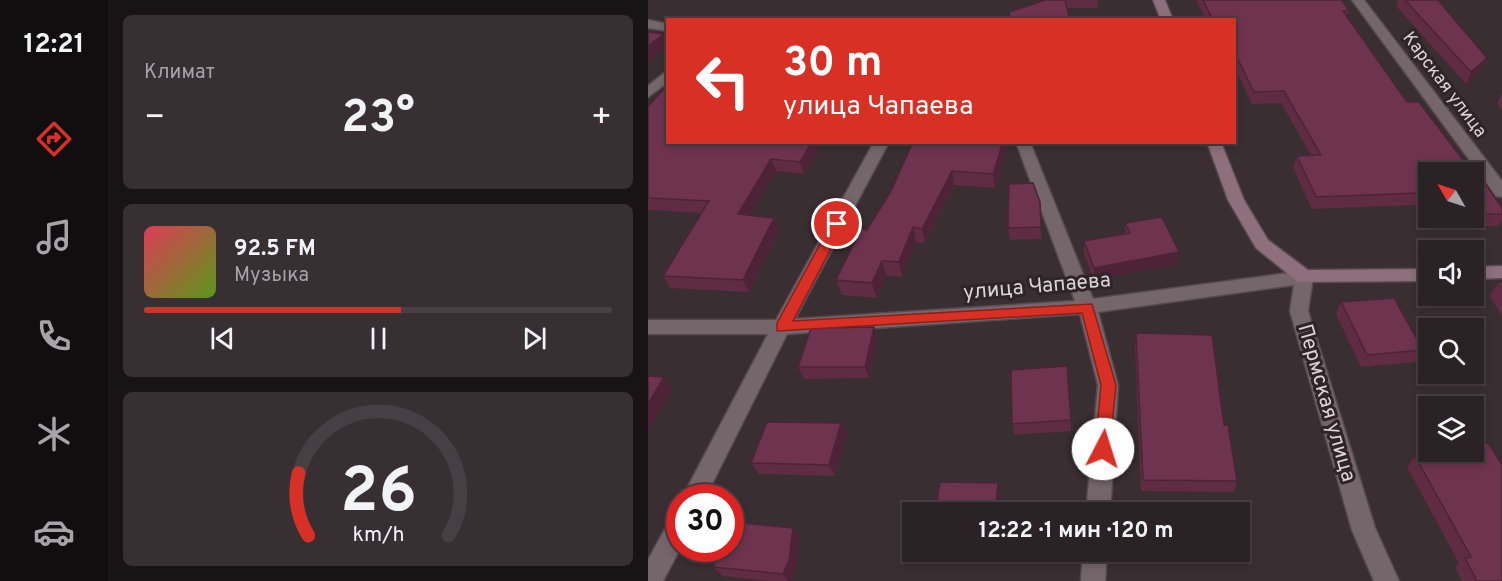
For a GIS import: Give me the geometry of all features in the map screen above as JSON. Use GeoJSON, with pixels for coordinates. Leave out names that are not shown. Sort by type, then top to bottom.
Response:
{"type":"FeatureCollection","features":[{"type":"Feature","properties":{"kind":"street"},"geometry":{"type":"LineString","coordinates":[[1159,0],[1166,18]]}},
{"type":"Feature","properties":{"kind":"street","name":"Карская улица"},"geometry":{"type":"LineString","coordinates":[[1358,0],[1502,192]]}},
{"type":"Feature","properties":{"kind":"street"},"geometry":{"type":"LineString","coordinates":[[648,24],[666,28]]}},
{"type":"Feature","properties":{"kind":"street"},"geometry":{"type":"LineString","coordinates":[[648,93],[666,76]]}},
{"type":"Feature","properties":{"kind":"street"},"geometry":{"type":"LineString","coordinates":[[700,484],[881,144]]}},
{"type":"Feature","properties":{"kind":"street"},"geometry":{"type":"LineString","coordinates":[[1024,144],[1088,307],[1108,385],[1099,502]]}},
{"type":"Feature","properties":{"kind":"street"},"geometry":{"type":"LineString","coordinates":[[1215,144],[1236,200],[1262,244],[1304,277]]}},
{"type":"Feature","properties":{"kind":"street"},"geometry":{"type":"LineString","coordinates":[[1484,273],[1502,272]]}},
{"type":"Feature","properties":{"kind":"street","name":"улица Чапаева"},"geometry":{"type":"LineString","coordinates":[[648,327],[782,327],[1088,307],[1304,277],[1418,275]]}},
{"type":"Feature","properties":{"kind":"street","name":"Пермская улица"},"geometry":{"type":"LineString","coordinates":[[1304,277],[1299,311],[1364,530],[1387,581]]}},
{"type":"Feature","properties":{"kind":"street"},"geometry":{"type":"LineString","coordinates":[[650,581],[666,551]]}},
{"type":"Feature","properties":{"kind":"street"},"geometry":{"type":"LineString","coordinates":[[1093,581],[1094,562]]}},
{"type":"Feature","properties":{"kind":"building"},"geometry":{"type":"Polygon","coordinates":[[[1045,0],[1065,0],[1070,18],[1010,18],[1009,12],[1045,0]]]}},
{"type":"Feature","properties":{"kind":"building"},"geometry":{"type":"Polygon","coordinates":[[[1203,0],[1341,0],[1349,10],[1343,11],[1407,102],[1419,102],[1464,162],[1418,162],[1418,193],[1316,197],[1297,156],[1321,155],[1284,91],[1254,92],[1236,55],[1236,18],[1212,18],[1203,0]]]}},
{"type":"Feature","properties":{"kind":"building"},"geometry":{"type":"Polygon","coordinates":[[[1405,0],[1438,0],[1487,58],[1471,72],[1405,0]]]}},
{"type":"Feature","properties":{"kind":"building"},"geometry":{"type":"Polygon","coordinates":[[[648,32],[664,34],[648,46],[648,32]]]}},
{"type":"Feature","properties":{"kind":"building"},"geometry":{"type":"Polygon","coordinates":[[[666,86],[666,144],[811,144],[800,162],[771,159],[738,214],[774,218],[743,280],[663,276],[709,201],[648,198],[648,107],[666,86]]]}},
{"type":"Feature","properties":{"kind":"building"},"geometry":{"type":"Polygon","coordinates":[[[912,144],[1002,144],[993,174],[952,171],[922,229],[913,227],[899,262],[882,261],[872,283],[836,280],[861,229],[867,230],[891,191],[912,144]]]}},
{"type":"Feature","properties":{"kind":"building"},"geometry":{"type":"Polygon","coordinates":[[[1484,181],[1502,208],[1502,214],[1484,214],[1484,181]]]}},
{"type":"Feature","properties":{"kind":"building"},"geometry":{"type":"Polygon","coordinates":[[[1033,183],[1040,202],[1041,227],[1008,228],[1009,184],[1033,183]]]}},
{"type":"Feature","properties":{"kind":"building"},"geometry":{"type":"Polygon","coordinates":[[[1162,217],[1179,252],[1094,268],[1084,241],[1130,233],[1125,223],[1162,217]]]}},
{"type":"Feature","properties":{"kind":"building"},"geometry":{"type":"Polygon","coordinates":[[[1394,298],[1418,341],[1418,350],[1367,355],[1341,302],[1394,298]]]}},
{"type":"Feature","properties":{"kind":"building"},"geometry":{"type":"Polygon","coordinates":[[[874,327],[865,367],[798,367],[811,328],[874,327]]]}},
{"type":"Feature","properties":{"kind":"building"},"geometry":{"type":"Polygon","coordinates":[[[1136,333],[1212,335],[1224,425],[1228,425],[1237,481],[1143,480],[1136,333]]]}},
{"type":"Feature","properties":{"kind":"building"},"geometry":{"type":"Polygon","coordinates":[[[1067,366],[1071,420],[1012,424],[1011,370],[1067,366]]]}},
{"type":"Feature","properties":{"kind":"building"},"geometry":{"type":"Polygon","coordinates":[[[648,376],[664,377],[648,404],[648,376]]]}},
{"type":"Feature","properties":{"kind":"building"},"geometry":{"type":"Polygon","coordinates":[[[767,422],[841,423],[829,465],[751,463],[767,422]]]}},
{"type":"Feature","properties":{"kind":"building"},"geometry":{"type":"Polygon","coordinates":[[[1488,443],[1502,465],[1502,581],[1477,581],[1465,558],[1471,557],[1418,462],[1484,462],[1484,444],[1488,443]]]}},
{"type":"Feature","properties":{"kind":"building"},"geometry":{"type":"Polygon","coordinates":[[[940,482],[998,483],[996,502],[937,502],[940,482]]]}},
{"type":"Feature","properties":{"kind":"building"},"geometry":{"type":"Polygon","coordinates":[[[744,523],[793,528],[789,560],[783,574],[713,567],[715,562],[744,562],[744,523]]]}},
{"type":"Feature","properties":{"kind":"route"},"geometry":{"type":"LineString","coordinates":[[837,224],[782,327],[1088,307],[1108,385],[1103,449]]}}]}
